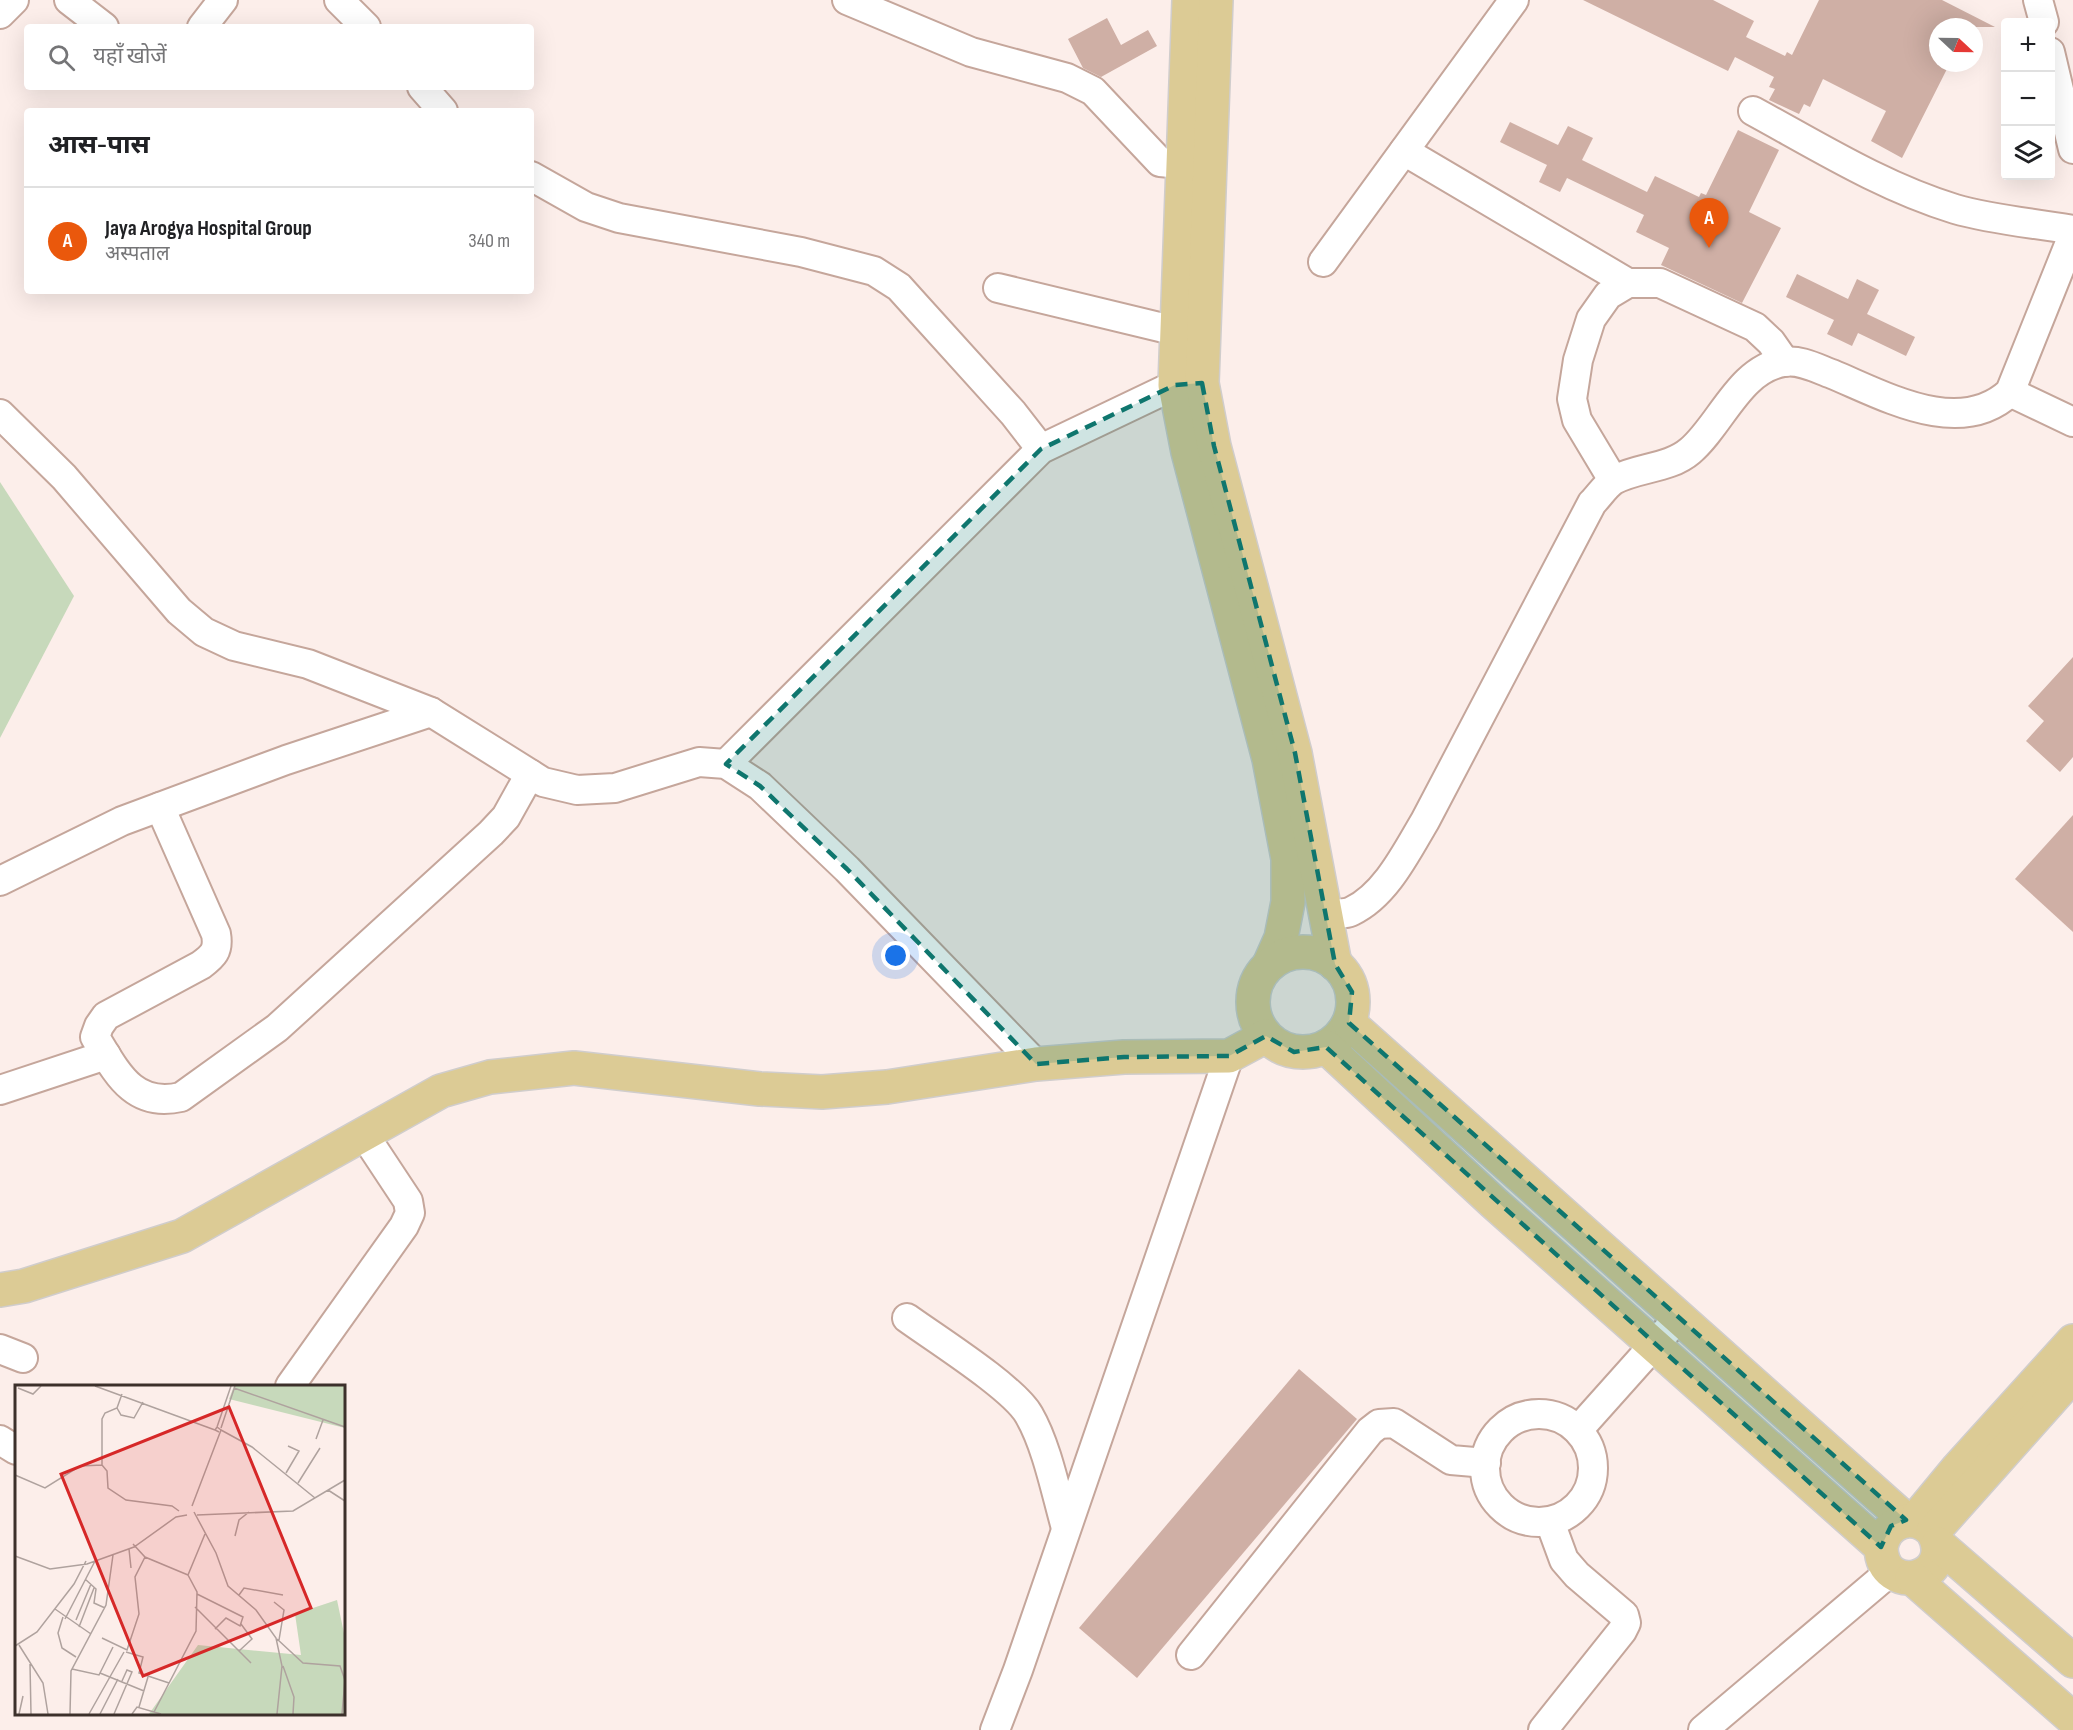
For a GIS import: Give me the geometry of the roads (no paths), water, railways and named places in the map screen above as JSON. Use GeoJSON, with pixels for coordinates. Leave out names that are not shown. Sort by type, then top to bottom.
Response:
{"type":"FeatureCollection","features":[{"type":"Feature","properties":{"kind":"main road"},"geometry":{"type":"LineString","coordinates":[[1189,0],[1176,331],[1188,384],[1214,446],[1295,753],[1335,964]]}},
{"type":"Feature","properties":{"kind":"main road"},"geometry":{"type":"LineString","coordinates":[[1216,0],[1188,384],[1188,452],[1269,759],[1288,859],[1288,902],[1281,938],[1269,965],[1258,981],[1253,1000],[1256,1019],[1266,1036],[1278,1046],[1294,1052],[1311,1052],[1326,1047],[1349,1023],[1353,1008],[1352,992],[1346,976],[1335,964],[1322,956],[1305,952],[1286,955],[1269,965]]}},
{"type":"Feature","properties":{"kind":"main road"},"geometry":{"type":"LineString","coordinates":[[1349,1023],[1679,1317],[2073,1661]]}},
{"type":"Feature","properties":{"kind":"main road"},"geometry":{"type":"LineString","coordinates":[[0,1290],[24,1286],[182,1236],[220,1217],[363,1133],[441,1091],[490,1077],[574,1068],[760,1089],[822,1092],[887,1087],[1036,1064],[1124,1057],[1229,1056],[1266,1036]]}},
{"type":"Feature","properties":{"kind":"main road"},"geometry":{"type":"LineString","coordinates":[[1326,1047],[1494,1203],[1654,1345],[1894,1565],[2073,1719]]}},
{"type":"Feature","properties":{"kind":"main road"},"geometry":{"type":"LineString","coordinates":[[1923,1529],[1958,1468],[2073,1341]]}},
{"type":"Feature","properties":{"kind":"main road"},"geometry":{"type":"LineString","coordinates":[[1923,1529],[2073,1375]]}},
{"type":"Feature","properties":{"kind":"main road"},"geometry":{"type":"LineString","coordinates":[[1894,1565],[1882,1539],[1892,1526],[1923,1529]]}},
{"type":"Feature","properties":{"kind":"main road"},"geometry":{"type":"LineString","coordinates":[[1894,1565],[1927,1573],[1932,1567],[1936,1560],[1923,1529]]}},
{"type":"Feature","properties":{"kind":"street"},"geometry":{"type":"LineString","coordinates":[[0,14],[14,0]]}},
{"type":"Feature","properties":{"kind":"street"},"geometry":{"type":"LineString","coordinates":[[69,0],[100,24]]}},
{"type":"Feature","properties":{"kind":"street"},"geometry":{"type":"LineString","coordinates":[[203,24],[223,0]]}},
{"type":"Feature","properties":{"kind":"street"},"geometry":{"type":"LineString","coordinates":[[339,0],[363,24]]}},
{"type":"Feature","properties":{"kind":"street"},"geometry":{"type":"LineString","coordinates":[[848,0],[970,52],[1067,78],[1093,91],[1160,162],[1181,164]]}},
{"type":"Feature","properties":{"kind":"street"},"geometry":{"type":"LineString","coordinates":[[1323,262],[1514,0]]}},
{"type":"Feature","properties":{"kind":"street"},"geometry":{"type":"LineString","coordinates":[[2038,0],[2043,18]]}},
{"type":"Feature","properties":{"kind":"street"},"geometry":{"type":"LineString","coordinates":[[2055,72],[2073,149]]}},
{"type":"Feature","properties":{"kind":"street"},"geometry":{"type":"LineString","coordinates":[[425,90],[440,108]]}},
{"type":"Feature","properties":{"kind":"street"},"geometry":{"type":"LineString","coordinates":[[1753,111],[1866,173],[1926,199],[1958,210],[2073,230]]}},
{"type":"Feature","properties":{"kind":"street"},"geometry":{"type":"LineString","coordinates":[[1404,151],[1628,283],[1660,283],[1755,327],[1771,342],[1785,362]]}},
{"type":"Feature","properties":{"kind":"street"},"geometry":{"type":"LineString","coordinates":[[534,178],[586,207],[619,218],[801,252],[874,272],[899,287],[917,306],[1013,413],[1041,449]]}},
{"type":"Feature","properties":{"kind":"street"},"geometry":{"type":"LineString","coordinates":[[1324,914],[1351,912],[1370,899],[1397,868],[1425,821],[1592,503],[1613,480],[1676,460],[1689,452],[1742,388],[1763,370],[1785,362],[1811,366],[1910,405],[1941,413],[1980,411],[1995,405],[2010,392],[2073,235]]}},
{"type":"Feature","properties":{"kind":"street"},"geometry":{"type":"LineString","coordinates":[[1613,480],[1577,420],[1572,399],[1578,360],[1591,319],[1608,295],[1628,283]]}},
{"type":"Feature","properties":{"kind":"street"},"geometry":{"type":"LineString","coordinates":[[998,288],[1176,331]]}},
{"type":"Feature","properties":{"kind":"street"},"geometry":{"type":"LineString","coordinates":[[726,764],[1041,449],[1188,384]]}},
{"type":"Feature","properties":{"kind":"street"},"geometry":{"type":"LineString","coordinates":[[2010,392],[2073,422]]}},
{"type":"Feature","properties":{"kind":"street"},"geometry":{"type":"LineString","coordinates":[[0,414],[64,477],[179,610],[204,632],[234,646],[308,664],[431,712],[543,782],[577,790],[615,788],[699,762],[726,764],[760,786],[847,869],[1036,1064]]}},
{"type":"Feature","properties":{"kind":"street"},"geometry":{"type":"LineString","coordinates":[[0,881],[122,821],[286,760],[431,712]]}},
{"type":"Feature","properties":{"kind":"street"},"geometry":{"type":"LineString","coordinates":[[160,807],[216,934],[218,945],[214,956],[201,965],[106,1016],[95,1037],[123,1081],[137,1094],[166,1100],[181,1096],[277,1028],[484,840],[506,817],[530,774]]}},
{"type":"Feature","properties":{"kind":"street"},"geometry":{"type":"LineString","coordinates":[[0,1090],[106,1055]]}},
{"type":"Feature","properties":{"kind":"street"},"geometry":{"type":"LineString","coordinates":[[994,1730],[1229,1056]]}},
{"type":"Feature","properties":{"kind":"street"},"geometry":{"type":"LineString","coordinates":[[291,1385],[404,1226],[410,1213],[408,1201],[363,1133]]}},
{"type":"Feature","properties":{"kind":"street"},"geometry":{"type":"LineString","coordinates":[[1578,1430],[1679,1317]]}},
{"type":"Feature","properties":{"kind":"street"},"geometry":{"type":"LineString","coordinates":[[907,1318],[1013,1395],[1028,1412],[1036,1429],[1066,1528]]}},
{"type":"Feature","properties":{"kind":"street"},"geometry":{"type":"LineString","coordinates":[[1545,1414],[1563,1420],[1578,1430],[1588,1444],[1593,1460],[1593,1476],[1588,1492],[1579,1506],[1566,1516],[1550,1522],[1532,1522],[1514,1517],[1499,1505],[1489,1490],[1485,1472],[1486,1463],[1487,1453],[1496,1436],[1509,1423],[1526,1416],[1545,1414]]}},
{"type":"Feature","properties":{"kind":"street"},"geometry":{"type":"LineString","coordinates":[[1191,1655],[1370,1431],[1379,1424],[1394,1423],[1451,1460],[1486,1463]]}},
{"type":"Feature","properties":{"kind":"street"},"geometry":{"type":"LineString","coordinates":[[0,1440],[15,1449]]}},
{"type":"Feature","properties":{"kind":"street"},"geometry":{"type":"LineString","coordinates":[[1543,1730],[1623,1631],[1626,1623],[1624,1614],[1577,1575],[1564,1560],[1550,1522]]}},
{"type":"Feature","properties":{"kind":"street"},"geometry":{"type":"LineString","coordinates":[[1703,1730],[1894,1565]]}},
{"type":"Feature","properties":{"kind":"place","name":"Jaya Arogya Hospital Group"},"geometry":{"type":"Point","coordinates":[1709,248]}}]}
